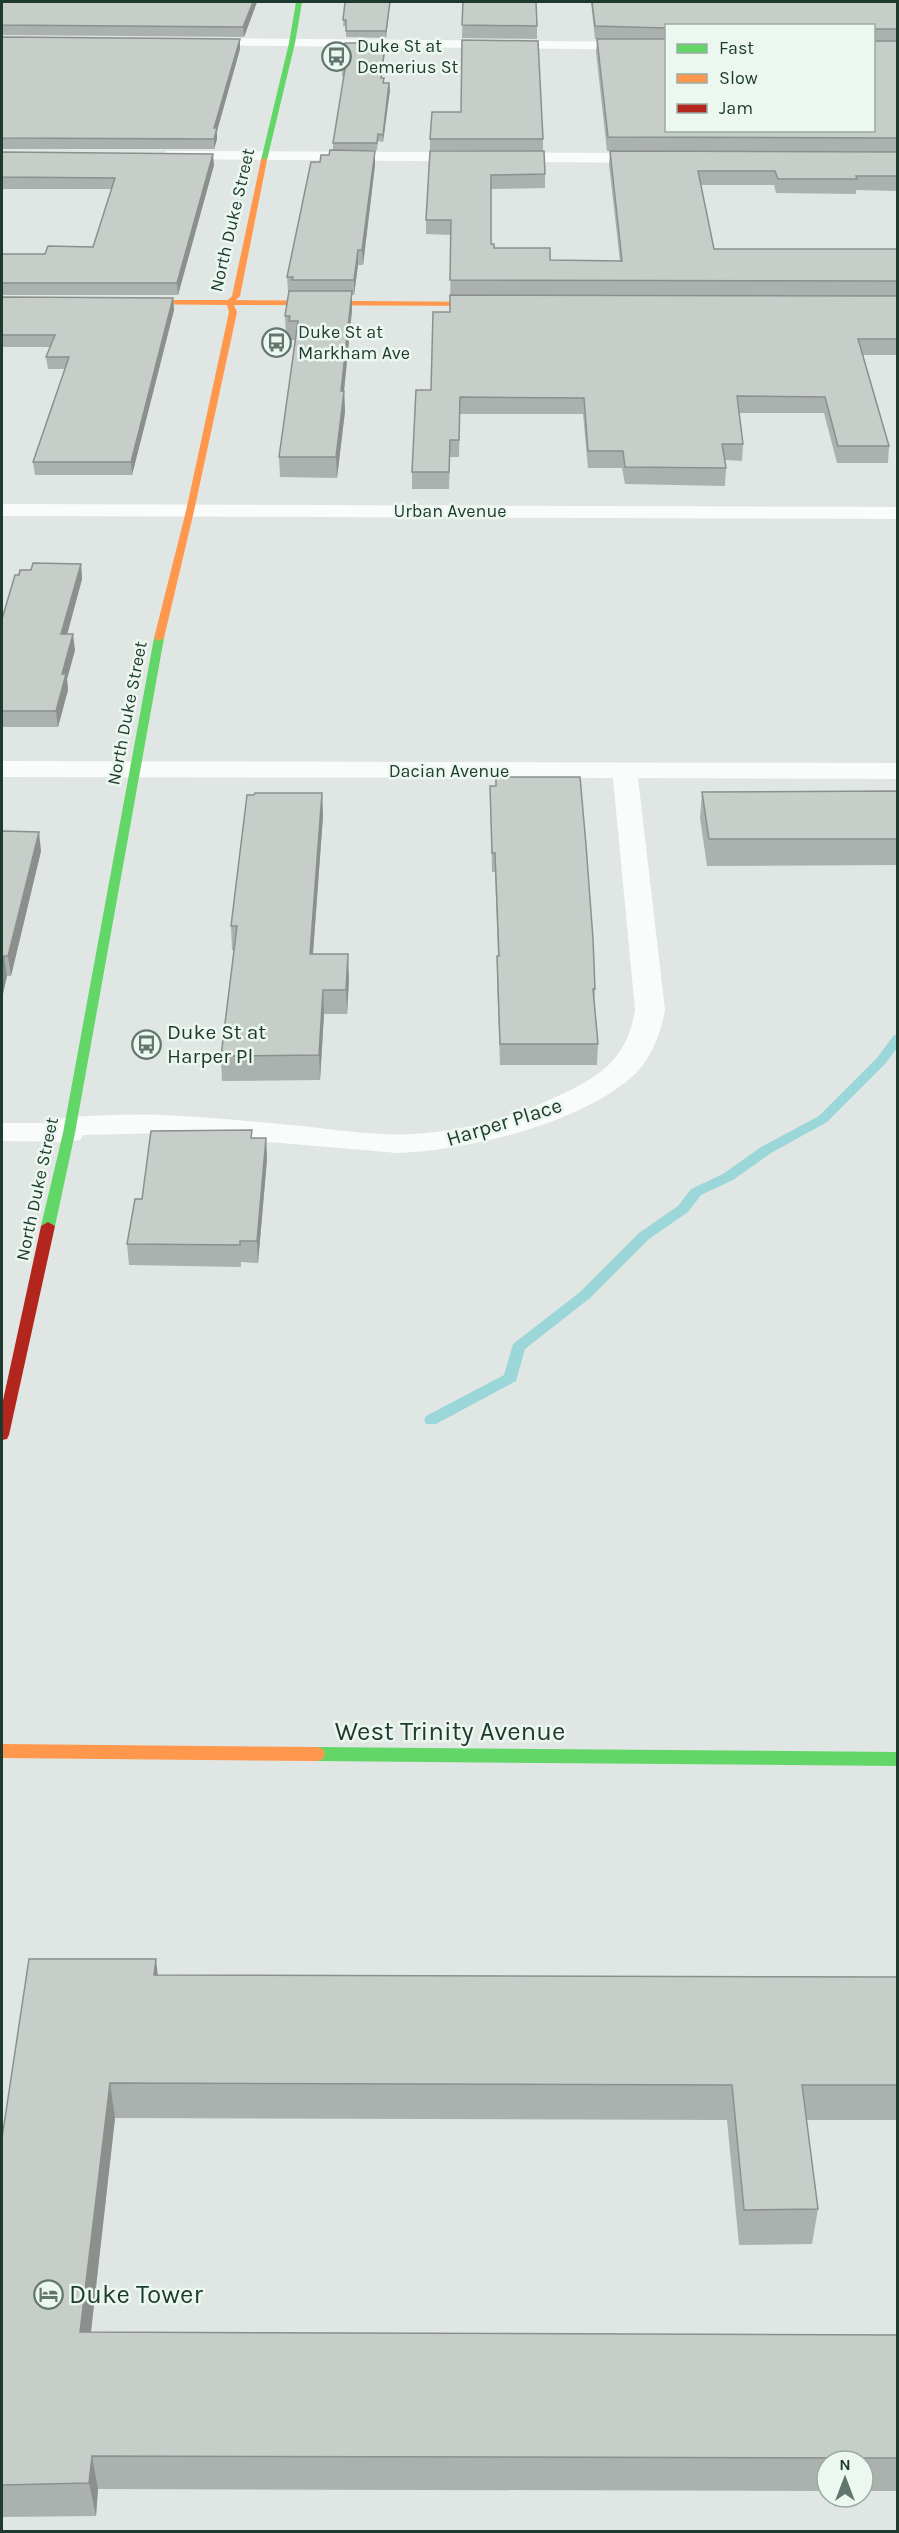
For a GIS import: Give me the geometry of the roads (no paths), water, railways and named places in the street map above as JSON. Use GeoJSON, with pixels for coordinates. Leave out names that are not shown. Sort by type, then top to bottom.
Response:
{"type":"FeatureCollection","features":[{"type":"Feature","properties":{"kind":"main road","name":"North Duke Street"},"geometry":{"type":"LineString","coordinates":[[2,1435],[69,1129],[160,632],[190,511],[233,312],[230,303],[236,296],[299,2]]}},
{"type":"Feature","properties":{"kind":"main road"},"geometry":{"type":"LineString","coordinates":[[111,302],[513,304]]}},
{"type":"Feature","properties":{"kind":"main road","name":"West Trinity Avenue"},"geometry":{"type":"LineString","coordinates":[[2,1751],[897,1759]]}},
{"type":"Feature","properties":{"kind":"street"},"geometry":{"type":"LineString","coordinates":[[176,42],[665,46]]}},
{"type":"Feature","properties":{"kind":"street"},"geometry":{"type":"LineString","coordinates":[[145,156],[671,158]]}},
{"type":"Feature","properties":{"kind":"street","name":"Urban Avenue"},"geometry":{"type":"LineString","coordinates":[[2,510],[897,513]]}},
{"type":"Feature","properties":{"kind":"street","name":"Dacian Avenue"},"geometry":{"type":"LineString","coordinates":[[2,769],[897,771]]}},
{"type":"Feature","properties":{"kind":"street","name":"Harper Place"},"geometry":{"type":"LineString","coordinates":[[2,1132],[174,1124],[388,1143],[440,1142],[484,1132],[546,1113],[574,1101],[628,1065],[646,1036],[650,1010],[624,772]]}},
{"type":"Feature","properties":{"kind":"waterway"},"geometry":{"type":"LineString","coordinates":[[431,1420],[511,1378],[518,1347],[585,1295],[644,1236],[683,1209],[696,1192],[728,1177],[766,1150],[823,1119],[881,1061],[898,1038]]}},
{"type":"Feature","properties":{"kind":"place","name":"Duke St at Demerius St"},"geometry":{"type":"Point","coordinates":[336,56]}},
{"type":"Feature","properties":{"kind":"place","name":"Duke St at Markham Ave"},"geometry":{"type":"Point","coordinates":[277,342]}},
{"type":"Feature","properties":{"kind":"place","name":"Duke St at Harper Pl"},"geometry":{"type":"Point","coordinates":[146,1044]}},
{"type":"Feature","properties":{"kind":"place","name":"Duke Tower"},"geometry":{"type":"Point","coordinates":[48,2294]}}]}
